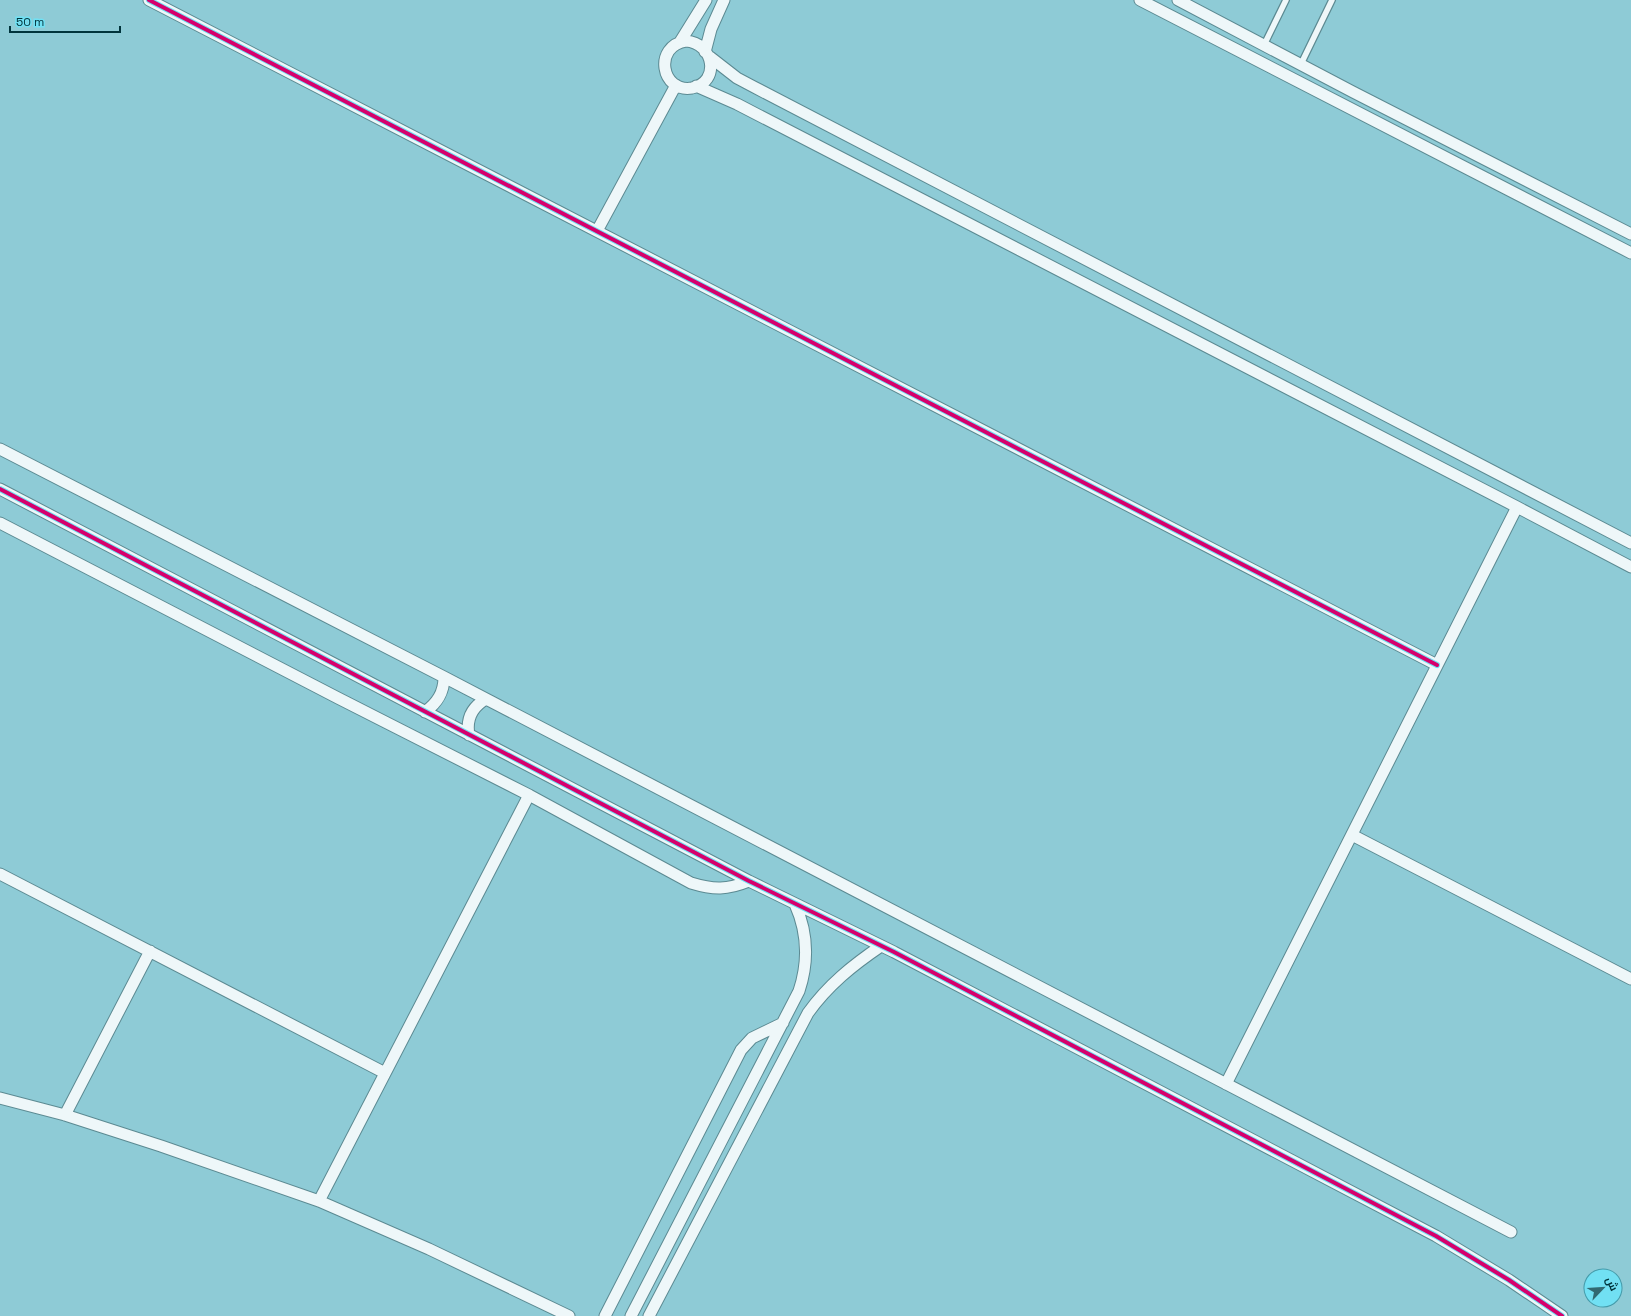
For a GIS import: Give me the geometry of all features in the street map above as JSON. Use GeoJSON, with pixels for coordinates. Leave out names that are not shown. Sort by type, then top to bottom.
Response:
{"type":"FeatureCollection","features":[{"type":"Feature","properties":{"kind":"street"},"geometry":{"type":"LineString","coordinates":[[149,0],[1437,665]]}},
{"type":"Feature","properties":{"kind":"street"},"geometry":{"type":"LineString","coordinates":[[680,42],[692,41],[698,43],[703,47],[707,54],[711,63],[709,74],[701,84],[686,88],[676,85],[667,76],[664,65],[670,48],[680,42],[706,0]]}},
{"type":"Feature","properties":{"kind":"street"},"geometry":{"type":"LineString","coordinates":[[707,54],[712,29],[724,0]]}},
{"type":"Feature","properties":{"kind":"street"},"geometry":{"type":"LineString","coordinates":[[1140,0],[1631,253]]}},
{"type":"Feature","properties":{"kind":"street"},"geometry":{"type":"LineString","coordinates":[[1178,0],[1353,92],[1631,234]]}},
{"type":"Feature","properties":{"kind":"street"},"geometry":{"type":"LineString","coordinates":[[707,54],[737,78],[754,87],[1631,543]]}},
{"type":"Feature","properties":{"kind":"street"},"geometry":{"type":"LineString","coordinates":[[597,231],[676,85]]}},
{"type":"Feature","properties":{"kind":"street"},"geometry":{"type":"LineString","coordinates":[[696,86],[737,104],[1518,506],[1631,567]]}},
{"type":"Feature","properties":{"kind":"street"},"geometry":{"type":"LineString","coordinates":[[1345,106],[1353,92]]}},
{"type":"Feature","properties":{"kind":"street"},"geometry":{"type":"LineString","coordinates":[[0,449],[444,677],[1511,1232]]}},
{"type":"Feature","properties":{"kind":"street"},"geometry":{"type":"LineString","coordinates":[[0,489],[749,881],[881,946],[1436,1236],[1510,1280],[1562,1316]]}},
{"type":"Feature","properties":{"kind":"street"},"geometry":{"type":"LineString","coordinates":[[1226,1084],[1518,506]]}},
{"type":"Feature","properties":{"kind":"street"},"geometry":{"type":"LineString","coordinates":[[0,523],[529,795],[691,883],[705,888],[720,889],[735,887],[749,881]]}},
{"type":"Feature","properties":{"kind":"street"},"geometry":{"type":"LineString","coordinates":[[425,712],[431,708],[440,696],[443,690],[444,677]]}},
{"type":"Feature","properties":{"kind":"street"},"geometry":{"type":"LineString","coordinates":[[469,735],[468,728],[471,713],[486,699]]}},
{"type":"Feature","properties":{"kind":"street"},"geometry":{"type":"LineString","coordinates":[[318,1201],[529,795]]}},
{"type":"Feature","properties":{"kind":"street"},"geometry":{"type":"LineString","coordinates":[[1352,835],[1631,979]]}},
{"type":"Feature","properties":{"kind":"street"},"geometry":{"type":"LineString","coordinates":[[0,874],[385,1073]]}},
{"type":"Feature","properties":{"kind":"street"},"geometry":{"type":"LineString","coordinates":[[631,1316],[799,991],[806,964],[806,938],[796,904]]}},
{"type":"Feature","properties":{"kind":"street"},"geometry":{"type":"LineString","coordinates":[[649,1316],[808,1013],[830,985],[845,972],[881,946]]}},
{"type":"Feature","properties":{"kind":"street"},"geometry":{"type":"LineString","coordinates":[[65,1115],[150,951]]}},
{"type":"Feature","properties":{"kind":"street"},"geometry":{"type":"LineString","coordinates":[[605,1316],[741,1050],[752,1038],[783,1023]]}},
{"type":"Feature","properties":{"kind":"street"},"geometry":{"type":"LineString","coordinates":[[0,1098],[65,1115],[161,1146],[318,1201],[429,1249],[568,1316]]}},
{"type":"Feature","properties":{"kind":"lane"},"geometry":{"type":"LineString","coordinates":[[1264,45],[1286,0]]}},
{"type":"Feature","properties":{"kind":"lane"},"geometry":{"type":"LineString","coordinates":[[1301,64],[1332,0]]}},
{"type":"Feature","properties":{"kind":"cycle path"},"geometry":{"type":"LineString","coordinates":[[149,0],[1437,665]]}},
{"type":"Feature","properties":{"kind":"cycle path"},"geometry":{"type":"LineString","coordinates":[[0,489],[749,881],[894,952],[1436,1236],[1509,1280],[1562,1316]]}}]}
